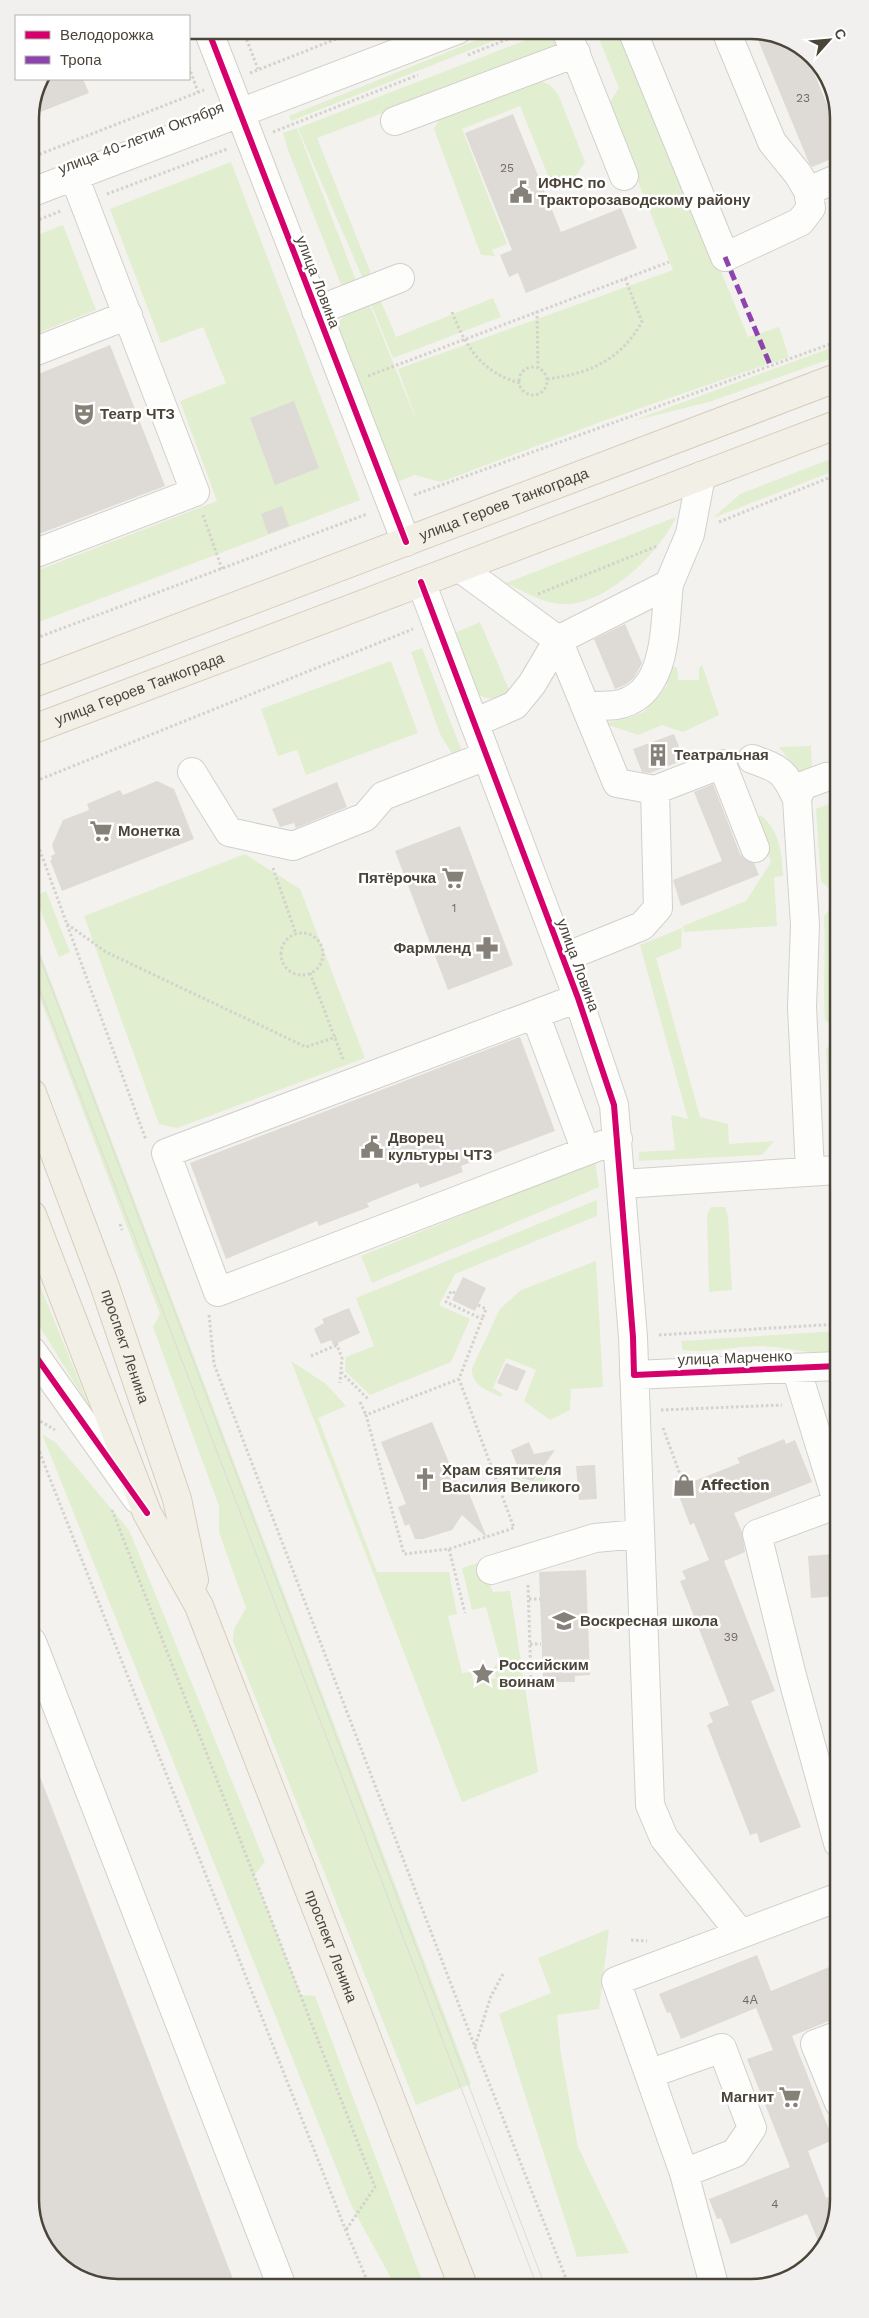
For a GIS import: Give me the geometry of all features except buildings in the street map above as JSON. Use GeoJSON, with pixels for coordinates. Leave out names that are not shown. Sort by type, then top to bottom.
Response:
{"type":"FeatureCollection","features":[{"type":"Feature","properties":{"kind":"main road","name":"улица Героев Танкограда"},"geometry":{"type":"LineString","coordinates":[[39,681],[830,380]]}},
{"type":"Feature","properties":{"kind":"main road","name":"улица Героев Танкограда"},"geometry":{"type":"LineString","coordinates":[[39,727],[830,427]]}},
{"type":"Feature","properties":{"kind":"main road","name":"улица Ловина"},"geometry":{"type":"LineString","coordinates":[[406,542],[421,582]]}},
{"type":"Feature","properties":{"kind":"main road","name":"проспект Ленина"},"geometry":{"type":"LineString","coordinates":[[39,1112],[104,1284],[177,1500],[199,1606]]}},
{"type":"Feature","properties":{"kind":"main road","name":"проспект Ленина"},"geometry":{"type":"LineString","coordinates":[[39,1233],[147,1513],[199,1606],[460,2279]]}},
{"type":"Feature","properties":{"kind":"street","name":"улица Ловина"},"geometry":{"type":"LineString","coordinates":[[212,39],[406,542]]}},
{"type":"Feature","properties":{"kind":"street","name":"улица 40-летия Октября"},"geometry":{"type":"LineString","coordinates":[[39,190],[433,39]]}},
{"type":"Feature","properties":{"kind":"street"},"geometry":{"type":"LineString","coordinates":[[636,39],[725,257],[800,222],[811,208],[808,191],[798,174],[772,142],[729,39]]}},
{"type":"Feature","properties":{"kind":"street"},"geometry":{"type":"LineString","coordinates":[[395,120],[571,42],[624,176]]}},
{"type":"Feature","properties":{"kind":"street"},"geometry":{"type":"LineString","coordinates":[[39,552],[195,492],[74,176]]}},
{"type":"Feature","properties":{"kind":"street"},"geometry":{"type":"LineString","coordinates":[[808,191],[830,182]]}},
{"type":"Feature","properties":{"kind":"street"},"geometry":{"type":"LineString","coordinates":[[316,311],[400,278]]}},
{"type":"Feature","properties":{"kind":"street"},"geometry":{"type":"LineString","coordinates":[[39,350],[128,315]]}},
{"type":"Feature","properties":{"kind":"street"},"geometry":{"type":"LineString","coordinates":[[585,706],[618,704],[641,694],[650,683],[659,666],[669,584],[690,534],[701,476]]}},
{"type":"Feature","properties":{"kind":"street"},"geometry":{"type":"LineString","coordinates":[[460,568],[558,640],[617,783],[655,790],[722,764],[755,848]]}},
{"type":"Feature","properties":{"kind":"street","name":"улица Ловина"},"geometry":{"type":"LineString","coordinates":[[421,582],[578,998],[614,1105],[622,1184],[634,1375],[639,1534],[641,1763],[650,1805],[664,1838],[741,1934]]}},
{"type":"Feature","properties":{"kind":"street"},"geometry":{"type":"LineString","coordinates":[[474,723],[514,705],[532,684],[558,640],[669,584]]}},
{"type":"Feature","properties":{"kind":"street"},"geometry":{"type":"LineString","coordinates":[[192,772],[229,832],[293,846],[365,817],[383,796],[486,756]]}},
{"type":"Feature","properties":{"kind":"street"},"geometry":{"type":"LineString","coordinates":[[752,759],[778,768],[789,781],[797,798],[805,924],[802,1007],[810,1171]]}},
{"type":"Feature","properties":{"kind":"street"},"geometry":{"type":"LineString","coordinates":[[797,798],[802,786],[830,777]]}},
{"type":"Feature","properties":{"kind":"street"},"geometry":{"type":"LineString","coordinates":[[563,958],[642,926],[658,908],[655,790]]}},
{"type":"Feature","properties":{"kind":"street"},"geometry":{"type":"LineString","coordinates":[[578,998],[166,1153],[218,1292],[618,1140]]}},
{"type":"Feature","properties":{"kind":"street"},"geometry":{"type":"LineString","coordinates":[[535,1014],[586,1151]]}},
{"type":"Feature","properties":{"kind":"street"},"geometry":{"type":"LineString","coordinates":[[622,1184],[830,1170]]}},
{"type":"Feature","properties":{"kind":"street"},"geometry":{"type":"LineString","coordinates":[[39,1361],[147,1513]]}},
{"type":"Feature","properties":{"kind":"street","name":"улица Марченко"},"geometry":{"type":"LineString","coordinates":[[634,1375],[830,1366]]}},
{"type":"Feature","properties":{"kind":"street"},"geometry":{"type":"LineString","coordinates":[[796,1368],[830,1478]]}},
{"type":"Feature","properties":{"kind":"street"},"geometry":{"type":"LineString","coordinates":[[830,1507],[757,1534],[792,1676],[830,1814]]}},
{"type":"Feature","properties":{"kind":"street"},"geometry":{"type":"LineString","coordinates":[[491,1570],[595,1538],[639,1534]]}},
{"type":"Feature","properties":{"kind":"street"},"geometry":{"type":"LineString","coordinates":[[39,1660],[279,2279]]}},
{"type":"Feature","properties":{"kind":"street"},"geometry":{"type":"LineString","coordinates":[[712,2279],[684,2173],[616,1981],[830,1900]]}},
{"type":"Feature","properties":{"kind":"street"},"geometry":{"type":"LineString","coordinates":[[830,2038],[815,2044],[830,2081]]}},
{"type":"Feature","properties":{"kind":"street"},"geometry":{"type":"LineString","coordinates":[[649,2074],[722,2048],[752,2128],[735,2153],[684,2173]]}},
{"type":"Feature","properties":{"kind":"path"},"geometry":{"type":"LineString","coordinates":[[246,39],[258,70]]}},
{"type":"Feature","properties":{"kind":"path"},"geometry":{"type":"LineString","coordinates":[[39,154],[336,39]]}},
{"type":"Feature","properties":{"kind":"path"},"geometry":{"type":"LineString","coordinates":[[466,56],[508,39]]}},
{"type":"Feature","properties":{"kind":"path"},"geometry":{"type":"LineString","coordinates":[[190,70],[198,92]]}},
{"type":"Feature","properties":{"kind":"path"},"geometry":{"type":"LineString","coordinates":[[39,220],[251,141],[420,74]]}},
{"type":"Feature","properties":{"kind":"path"},"geometry":{"type":"LineString","coordinates":[[366,377],[669,262]]}},
{"type":"Feature","properties":{"kind":"path"},"geometry":{"type":"LineString","coordinates":[[547,380],[597,368],[617,353],[633,336],[642,322],[625,278]]}},
{"type":"Feature","properties":{"kind":"path"},"geometry":{"type":"LineString","coordinates":[[537,311],[538,368],[545,374],[547,380],[544,391],[536,395],[524,391],[520,383],[525,370],[538,368]]}},
{"type":"Feature","properties":{"kind":"path"},"geometry":{"type":"LineString","coordinates":[[452,312],[462,339],[482,364],[508,380],[520,383]]}},
{"type":"Feature","properties":{"kind":"path"},"geometry":{"type":"LineString","coordinates":[[418,494],[830,344]]}},
{"type":"Feature","properties":{"kind":"path"},"geometry":{"type":"LineString","coordinates":[[503,600],[534,596],[618,560],[690,534],[830,477]]}},
{"type":"Feature","properties":{"kind":"path"},"geometry":{"type":"LineString","coordinates":[[195,492],[222,569]]}},
{"type":"Feature","properties":{"kind":"path"},"geometry":{"type":"LineString","coordinates":[[39,637],[369,513]]}},
{"type":"Feature","properties":{"kind":"path"},"geometry":{"type":"LineString","coordinates":[[39,780],[417,628]]}},
{"type":"Feature","properties":{"kind":"path"},"geometry":{"type":"LineString","coordinates":[[263,839],[296,934]]}},
{"type":"Feature","properties":{"kind":"path"},"geometry":{"type":"LineString","coordinates":[[39,848],[148,1148]]}},
{"type":"Feature","properties":{"kind":"path"},"geometry":{"type":"LineString","coordinates":[[66,923],[106,952],[306,1047],[336,1038]]}},
{"type":"Feature","properties":{"kind":"path"},"geometry":{"type":"LineString","coordinates":[[296,934],[310,934],[320,943],[323,950],[320,964],[310,973],[303,974],[291,971],[283,961],[281,954],[285,942],[296,934]]}},
{"type":"Feature","properties":{"kind":"path"},"geometry":{"type":"LineString","coordinates":[[310,973],[353,1083]]}},
{"type":"Feature","properties":{"kind":"path"},"geometry":{"type":"LineString","coordinates":[[120,1224],[122,1230]]}},
{"type":"Feature","properties":{"kind":"path"},"geometry":{"type":"LineString","coordinates":[[455,1293],[451,1291],[446,1302],[482,1319]]}},
{"type":"Feature","properties":{"kind":"path"},"geometry":{"type":"LineString","coordinates":[[360,1402],[366,1415],[404,1554],[449,1549],[514,1528],[459,1379],[486,1309],[478,1305]]}},
{"type":"Feature","properties":{"kind":"path"},"geometry":{"type":"LineString","coordinates":[[207,1308],[210,1317],[214,1364],[475,2047],[566,2279]]}},
{"type":"Feature","properties":{"kind":"path"},"geometry":{"type":"LineString","coordinates":[[650,1336],[830,1325]]}},
{"type":"Feature","properties":{"kind":"path"},"geometry":{"type":"LineString","coordinates":[[311,1356],[336,1344],[342,1358],[340,1383]]}},
{"type":"Feature","properties":{"kind":"path"},"geometry":{"type":"LineString","coordinates":[[341,1372],[368,1399]]}},
{"type":"Feature","properties":{"kind":"path"},"geometry":{"type":"LineString","coordinates":[[366,1415],[459,1379]]}},
{"type":"Feature","properties":{"kind":"path"},"geometry":{"type":"LineString","coordinates":[[684,1485],[658,1410],[807,1404]]}},
{"type":"Feature","properties":{"kind":"path"},"geometry":{"type":"LineString","coordinates":[[39,1420],[57,1431]]}},
{"type":"Feature","properties":{"kind":"path"},"geometry":{"type":"LineString","coordinates":[[39,1451],[367,2279]]}},
{"type":"Feature","properties":{"kind":"path"},"geometry":{"type":"LineString","coordinates":[[111,1509],[375,2187],[346,2231]]}},
{"type":"Feature","properties":{"kind":"path"},"geometry":{"type":"LineString","coordinates":[[449,1549],[465,1613]]}},
{"type":"Feature","properties":{"kind":"path"},"geometry":{"type":"LineString","coordinates":[[527,1559],[532,1680],[559,1679]]}},
{"type":"Feature","properties":{"kind":"path"},"geometry":{"type":"LineString","coordinates":[[528,1599],[540,1599]]}},
{"type":"Feature","properties":{"kind":"path"},"geometry":{"type":"LineString","coordinates":[[530,1644],[541,1644]]}},
{"type":"Feature","properties":{"kind":"path"},"geometry":{"type":"LineString","coordinates":[[475,2047],[491,1996],[503,1974]]}},
{"type":"Feature","properties":{"kind":"green space"},"geometry":{"type":"Polygon","coordinates":[[[480,39],[498,39],[291,121],[289,116],[480,39]]]}},
{"type":"Feature","properties":{"kind":"green space"},"geometry":{"type":"Polygon","coordinates":[[[529,39],[557,39],[555,48],[317,138],[372,276],[363,279],[298,128],[529,39]]]}},
{"type":"Feature","properties":{"kind":"green space"},"geometry":{"type":"Polygon","coordinates":[[[599,39],[626,39],[748,337],[779,327],[789,357],[603,421],[441,482],[415,475],[397,482],[335,326],[351,308],[368,300],[418,425],[398,369],[673,270],[608,105],[619,88],[599,39]]]}},
{"type":"Feature","properties":{"kind":"green space"},"geometry":{"type":"Polygon","coordinates":[[[537,79],[550,85],[558,94],[585,162],[574,179],[553,188],[520,106],[462,129],[507,244],[492,250],[495,256],[481,255],[434,129],[440,118],[537,79]]]}},
{"type":"Feature","properties":{"kind":"green space"},"geometry":{"type":"Polygon","coordinates":[[[297,128],[357,283],[342,287],[288,150],[283,133],[297,128]]]}},
{"type":"Feature","properties":{"kind":"green space"},"geometry":{"type":"Polygon","coordinates":[[[231,162],[360,500],[39,622],[39,570],[217,501],[180,401],[226,383],[203,327],[161,343],[110,209],[231,162]]]}},
{"type":"Feature","properties":{"kind":"green space"},"geometry":{"type":"Polygon","coordinates":[[[63,225],[96,310],[39,332],[39,234],[63,225]]]}},
{"type":"Feature","properties":{"kind":"green space"},"geometry":{"type":"Polygon","coordinates":[[[493,298],[501,317],[393,358],[369,299],[380,299],[396,337],[493,298]]]}},
{"type":"Feature","properties":{"kind":"green space"},"geometry":{"type":"Polygon","coordinates":[[[830,348],[830,359],[709,402],[632,421],[830,348]]]}},
{"type":"Feature","properties":{"kind":"green space"},"geometry":{"type":"Polygon","coordinates":[[[830,459],[830,472],[713,518],[740,494],[830,459]]]}},
{"type":"Feature","properties":{"kind":"green space"},"geometry":{"type":"Polygon","coordinates":[[[676,517],[669,531],[646,559],[617,584],[602,594],[586,601],[561,604],[544,601],[506,583],[676,517]]]}},
{"type":"Feature","properties":{"kind":"green space"},"geometry":{"type":"Polygon","coordinates":[[[480,622],[511,694],[499,698],[487,698],[481,695],[475,689],[465,671],[452,634],[480,622]]]}},
{"type":"Feature","properties":{"kind":"green space"},"geometry":{"type":"Polygon","coordinates":[[[422,648],[461,749],[452,754],[440,734],[411,652],[422,648]]]}},
{"type":"Feature","properties":{"kind":"green space"},"geometry":{"type":"Polygon","coordinates":[[[391,661],[418,733],[306,775],[297,750],[278,756],[261,709],[391,661]]]}},
{"type":"Feature","properties":{"kind":"green space"},"geometry":{"type":"Polygon","coordinates":[[[702,665],[719,715],[683,732],[662,725],[638,735],[603,723],[628,718],[644,712],[667,686],[667,667],[677,667],[678,680],[699,680],[699,668],[702,665]]]}},
{"type":"Feature","properties":{"kind":"green space"},"geometry":{"type":"Polygon","coordinates":[[[811,746],[812,769],[806,773],[798,771],[779,747],[811,746]]]}},
{"type":"Feature","properties":{"kind":"green space"},"geometry":{"type":"Polygon","coordinates":[[[830,804],[830,888],[821,882],[816,809],[830,804]]]}},
{"type":"Feature","properties":{"kind":"green space"},"geometry":{"type":"Polygon","coordinates":[[[761,815],[773,829],[779,843],[783,876],[774,877],[777,926],[684,932],[683,926],[746,901],[771,862],[755,819],[761,815]]]}},
{"type":"Feature","properties":{"kind":"green space"},"geometry":{"type":"Polygon","coordinates":[[[245,854],[300,889],[365,1058],[177,1128],[159,1124],[84,916],[245,854]]]}},
{"type":"Feature","properties":{"kind":"green space"},"geometry":{"type":"Polygon","coordinates":[[[46,891],[70,952],[59,957],[39,906],[39,894],[46,891]]]}},
{"type":"Feature","properties":{"kind":"green space"},"geometry":{"type":"Polygon","coordinates":[[[830,908],[830,1024],[825,1020],[824,917],[830,908]]]}},
{"type":"Feature","properties":{"kind":"green space"},"geometry":{"type":"Polygon","coordinates":[[[682,928],[681,948],[656,958],[700,1117],[728,1124],[729,1144],[774,1141],[760,1155],[639,1161],[639,1152],[675,1150],[671,1115],[688,1119],[640,945],[682,928]]]}},
{"type":"Feature","properties":{"kind":"green space"},"geometry":{"type":"Polygon","coordinates":[[[39,950],[471,2084],[416,2105],[233,1641],[234,1629],[246,1608],[219,1532],[219,1506],[153,1327],[160,1314],[39,995],[39,950]]]}},
{"type":"Feature","properties":{"kind":"green space"},"geometry":{"type":"Polygon","coordinates":[[[830,1045],[830,1119],[826,1049],[830,1045]]]}},
{"type":"Feature","properties":{"kind":"green space"},"geometry":{"type":"Polygon","coordinates":[[[595,1161],[599,1187],[372,1283],[361,1256],[595,1161]]]}},
{"type":"Feature","properties":{"kind":"green space"},"geometry":{"type":"Polygon","coordinates":[[[597,1200],[597,1216],[455,1274],[439,1305],[470,1319],[451,1362],[370,1395],[345,1371],[346,1357],[374,1346],[356,1298],[597,1200]]]}},
{"type":"Feature","properties":{"kind":"green space"},"geometry":{"type":"Polygon","coordinates":[[[711,1207],[725,1207],[728,1217],[732,1290],[709,1292],[707,1215],[711,1207]]]}},
{"type":"Feature","properties":{"kind":"green space"},"geometry":{"type":"Polygon","coordinates":[[[596,1261],[603,1387],[571,1389],[570,1410],[550,1420],[524,1401],[536,1370],[506,1358],[493,1388],[503,1394],[501,1397],[481,1387],[474,1379],[472,1368],[500,1309],[521,1290],[596,1261]]]}},
{"type":"Feature","properties":{"kind":"green space"},"geometry":{"type":"Polygon","coordinates":[[[39,1283],[90,1408],[39,1325],[39,1283]]]}},
{"type":"Feature","properties":{"kind":"green space"},"geometry":{"type":"Polygon","coordinates":[[[830,1332],[830,1353],[760,1346],[692,1351],[682,1350],[682,1341],[830,1332]]]}},
{"type":"Feature","properties":{"kind":"green space"},"geometry":{"type":"Polygon","coordinates":[[[291,1361],[326,1384],[346,1406],[318,1418],[377,1572],[449,1572],[457,1614],[448,1616],[462,1673],[471,1672],[474,1684],[496,1678],[494,1667],[500,1659],[486,1607],[472,1610],[462,1568],[481,1562],[493,1592],[510,1591],[538,1772],[462,1802],[291,1361]]]}},
{"type":"Feature","properties":{"kind":"green space"},"geometry":{"type":"Polygon","coordinates":[[[42,1434],[56,1443],[129,1530],[265,1862],[254,1875],[301,1995],[315,1996],[421,2279],[392,2279],[352,2207],[42,1434]]]}},
{"type":"Feature","properties":{"kind":"green space"},"geometry":{"type":"Polygon","coordinates":[[[547,1463],[550,1470],[542,1487],[528,1491],[516,1486],[512,1477],[518,1475],[520,1480],[533,1482],[543,1471],[541,1465],[547,1463]]]}},
{"type":"Feature","properties":{"kind":"green space"},"geometry":{"type":"Polygon","coordinates":[[[609,1929],[599,2009],[557,2015],[561,2054],[578,2147],[629,2253],[577,2257],[499,2014],[551,1993],[538,1958],[609,1929]]]}},
{"type":"Feature","properties":{"kind":"tram line"},"geometry":{"type":"LineString","coordinates":[[39,955],[542,2279]]}},
{"type":"Feature","properties":{"kind":"tram line"},"geometry":{"type":"LineString","coordinates":[[39,988],[534,2279]]}},
{"type":"Feature","properties":{"kind":"marked path"},"geometry":{"type":"LineString","coordinates":[[725,257],[771,367]]}},
{"type":"Feature","properties":{"kind":"cycle path"},"geometry":{"type":"LineString","coordinates":[[211,39],[406,542]]}},
{"type":"Feature","properties":{"kind":"cycle path"},"geometry":{"type":"LineString","coordinates":[[421,582],[578,998],[614,1105],[633,1337],[634,1375],[830,1366]]}},
{"type":"Feature","properties":{"kind":"cycle path"},"geometry":{"type":"LineString","coordinates":[[39,1361],[147,1513]]}},
{"type":"Feature","properties":{"kind":"place","name":"ИФНС по Тракторозаводскому району"},"geometry":{"type":"Point","coordinates":[521,192]}},
{"type":"Feature","properties":{"kind":"place","name":"Театр ЧТЗ"},"geometry":{"type":"Point","coordinates":[84,414]}},
{"type":"Feature","properties":{"kind":"place","name":"Театральная"},"geometry":{"type":"Point","coordinates":[658,755]}},
{"type":"Feature","properties":{"kind":"place","name":"Монетка"},"geometry":{"type":"Point","coordinates":[101,831]}},
{"type":"Feature","properties":{"kind":"place","name":"Пятёрочка"},"geometry":{"type":"Point","coordinates":[453,878]}},
{"type":"Feature","properties":{"kind":"place","name":"Фармленд"},"geometry":{"type":"Point","coordinates":[487,948]}},
{"type":"Feature","properties":{"kind":"place","name":"Дворец культуры ЧТЗ"},"geometry":{"type":"Point","coordinates":[372,1147]}},
{"type":"Feature","properties":{"kind":"place","name":"Храм святителя Василия Великого"},"geometry":{"type":"Point","coordinates":[425,1479]}},
{"type":"Feature","properties":{"kind":"place","name":"Affection"},"geometry":{"type":"Point","coordinates":[684,1485]}},
{"type":"Feature","properties":{"kind":"place","name":"Воскресная школа"},"geometry":{"type":"Point","coordinates":[564,1621]}},
{"type":"Feature","properties":{"kind":"place","name":"Российским воинам"},"geometry":{"type":"Point","coordinates":[483,1674]}},
{"type":"Feature","properties":{"kind":"place","name":"Магнит"},"geometry":{"type":"Point","coordinates":[790,2097]}}]}
